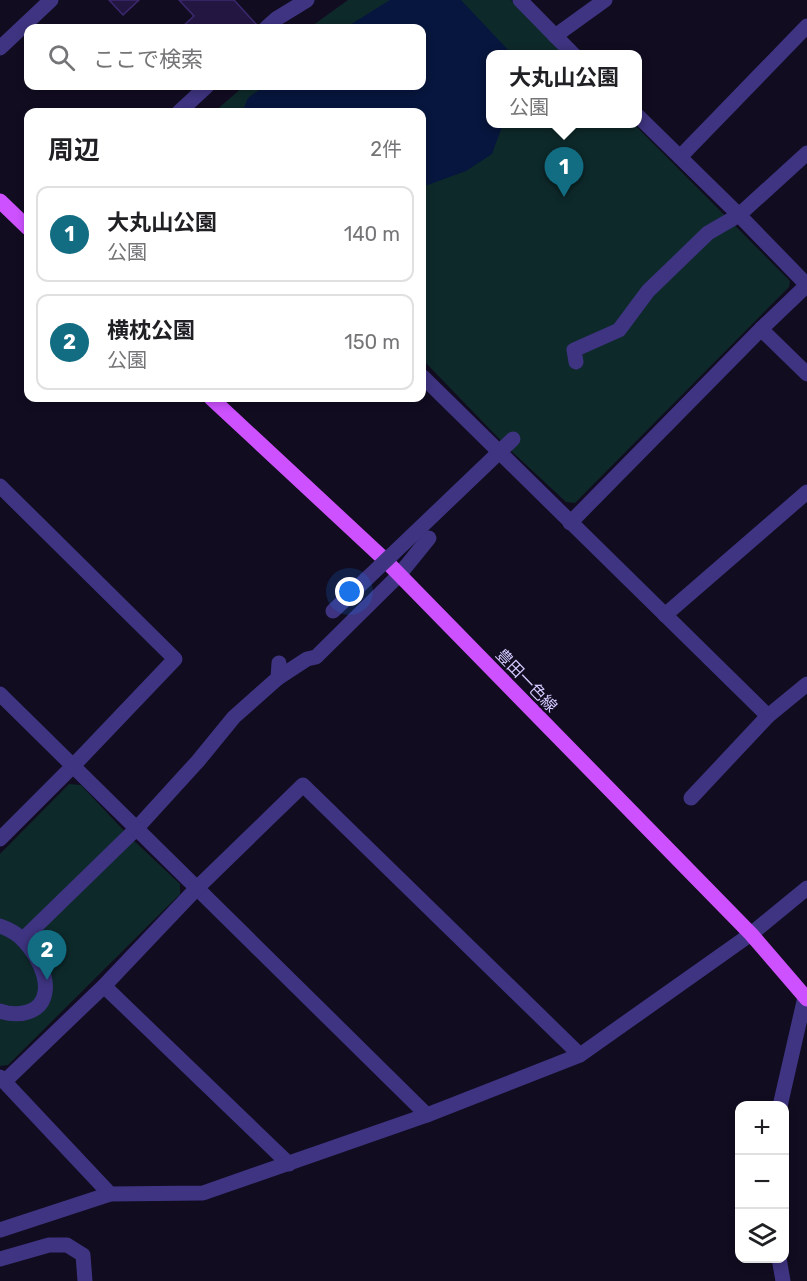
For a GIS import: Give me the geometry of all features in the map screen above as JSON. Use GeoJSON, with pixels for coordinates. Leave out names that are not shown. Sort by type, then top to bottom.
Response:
{"type":"FeatureCollection","features":[{"type":"Feature","properties":{"kind":"main road"},"geometry":{"type":"LineString","coordinates":[[0,201],[24,224]]}},
{"type":"Feature","properties":{"kind":"main road","name":"豊田一色線"},"geometry":{"type":"LineString","coordinates":[[215,402],[384,559],[751,934],[806,998]]}},
{"type":"Feature","properties":{"kind":"street"},"geometry":{"type":"LineString","coordinates":[[26,24],[51,0]]}},
{"type":"Feature","properties":{"kind":"street"},"geometry":{"type":"LineString","coordinates":[[270,24],[307,0]]}},
{"type":"Feature","properties":{"kind":"street"},"geometry":{"type":"LineString","coordinates":[[520,0],[570,50]]}},
{"type":"Feature","properties":{"kind":"street"},"geometry":{"type":"LineString","coordinates":[[555,36],[605,0]]}},
{"type":"Feature","properties":{"kind":"street"},"geometry":{"type":"LineString","coordinates":[[0,48],[24,25]]}},
{"type":"Feature","properties":{"kind":"street"},"geometry":{"type":"LineString","coordinates":[[681,157],[807,26]]}},
{"type":"Feature","properties":{"kind":"street"},"geometry":{"type":"LineString","coordinates":[[183,108],[203,90]]}},
{"type":"Feature","properties":{"kind":"street"},"geometry":{"type":"LineString","coordinates":[[570,523],[807,285],[642,120]]}},
{"type":"Feature","properties":{"kind":"street"},"geometry":{"type":"LineString","coordinates":[[576,362],[574,350],[618,330],[648,291],[708,232],[739,215],[807,153]]}},
{"type":"Feature","properties":{"kind":"street"},"geometry":{"type":"LineString","coordinates":[[761,329],[807,374]]}},
{"type":"Feature","properties":{"kind":"street"},"geometry":{"type":"LineString","coordinates":[[426,380],[768,716]]}},
{"type":"Feature","properties":{"kind":"street"},"geometry":{"type":"LineString","coordinates":[[333,611],[513,439]]}},
{"type":"Feature","properties":{"kind":"street"},"geometry":{"type":"LineString","coordinates":[[0,486],[175,659],[0,839]]}},
{"type":"Feature","properties":{"kind":"street"},"geometry":{"type":"LineString","coordinates":[[665,615],[807,492]]}},
{"type":"Feature","properties":{"kind":"street"},"geometry":{"type":"LineString","coordinates":[[23,939],[136,829],[198,761],[234,717],[279,670],[316,657],[399,575],[429,538]]}},
{"type":"Feature","properties":{"kind":"street"},"geometry":{"type":"LineString","coordinates":[[690,798],[768,716],[807,684]]}},
{"type":"Feature","properties":{"kind":"street"},"geometry":{"type":"LineString","coordinates":[[0,694],[427,1115]]}},
{"type":"Feature","properties":{"kind":"street"},"geometry":{"type":"LineString","coordinates":[[110,1194],[3,1079],[104,986],[197,888],[303,785],[580,1055]]}},
{"type":"Feature","properties":{"kind":"street"},"geometry":{"type":"LineString","coordinates":[[0,1230],[110,1194],[203,1193],[427,1115],[580,1055],[751,934],[807,888]]}},
{"type":"Feature","properties":{"kind":"street"},"geometry":{"type":"LineString","coordinates":[[0,926],[23,939],[34,954],[45,979],[45,994],[39,1006],[29,1013],[11,1014],[0,1011]]}},
{"type":"Feature","properties":{"kind":"street"},"geometry":{"type":"LineString","coordinates":[[104,986],[289,1164]]}},
{"type":"Feature","properties":{"kind":"street"},"geometry":{"type":"LineString","coordinates":[[781,1101],[806,998]]}},
{"type":"Feature","properties":{"kind":"street"},"geometry":{"type":"LineString","coordinates":[[0,1258],[49,1245],[67,1245],[83,1255],[85,1281]]}},
{"type":"Feature","properties":{"kind":"street"},"geometry":{"type":"LineString","coordinates":[[780,1263],[783,1281]]}},
{"type":"Feature","properties":{"kind":"green space"},"geometry":{"type":"Polygon","coordinates":[[[348,0],[511,0],[561,50],[486,50],[486,128],[638,128],[790,281],[789,287],[575,503],[566,502],[509,449],[426,363],[426,108],[219,108],[239,90],[426,90],[426,24],[315,24],[348,0]]]}},
{"type":"Feature","properties":{"kind":"green space"},"geometry":{"type":"Polygon","coordinates":[[[69,784],[81,785],[129,836],[180,884],[180,894],[8,1065],[0,1066],[0,854],[69,784]]]}},
{"type":"Feature","properties":{"kind":"water"},"geometry":{"type":"Polygon","coordinates":[[[390,0],[461,0],[508,50],[486,50],[486,128],[502,128],[492,154],[466,171],[426,186],[426,108],[244,108],[248,98],[259,90],[426,90],[426,24],[351,24],[390,0]]]}},
{"type":"Feature","properties":{"kind":"building"},"geometry":{"type":"Polygon","coordinates":[[[109,0],[139,0],[123,15],[109,0]]]}},
{"type":"Feature","properties":{"kind":"building"},"geometry":{"type":"Polygon","coordinates":[[[179,0],[234,0],[256,24],[185,24],[194,16],[179,0]]]}},
{"type":"Feature","properties":{"kind":"place","name":"大丸山公園"},"geometry":{"type":"Point","coordinates":[564,197]}},
{"type":"Feature","properties":{"kind":"place","name":"横枕公園"},"geometry":{"type":"Point","coordinates":[47,980]}}]}
